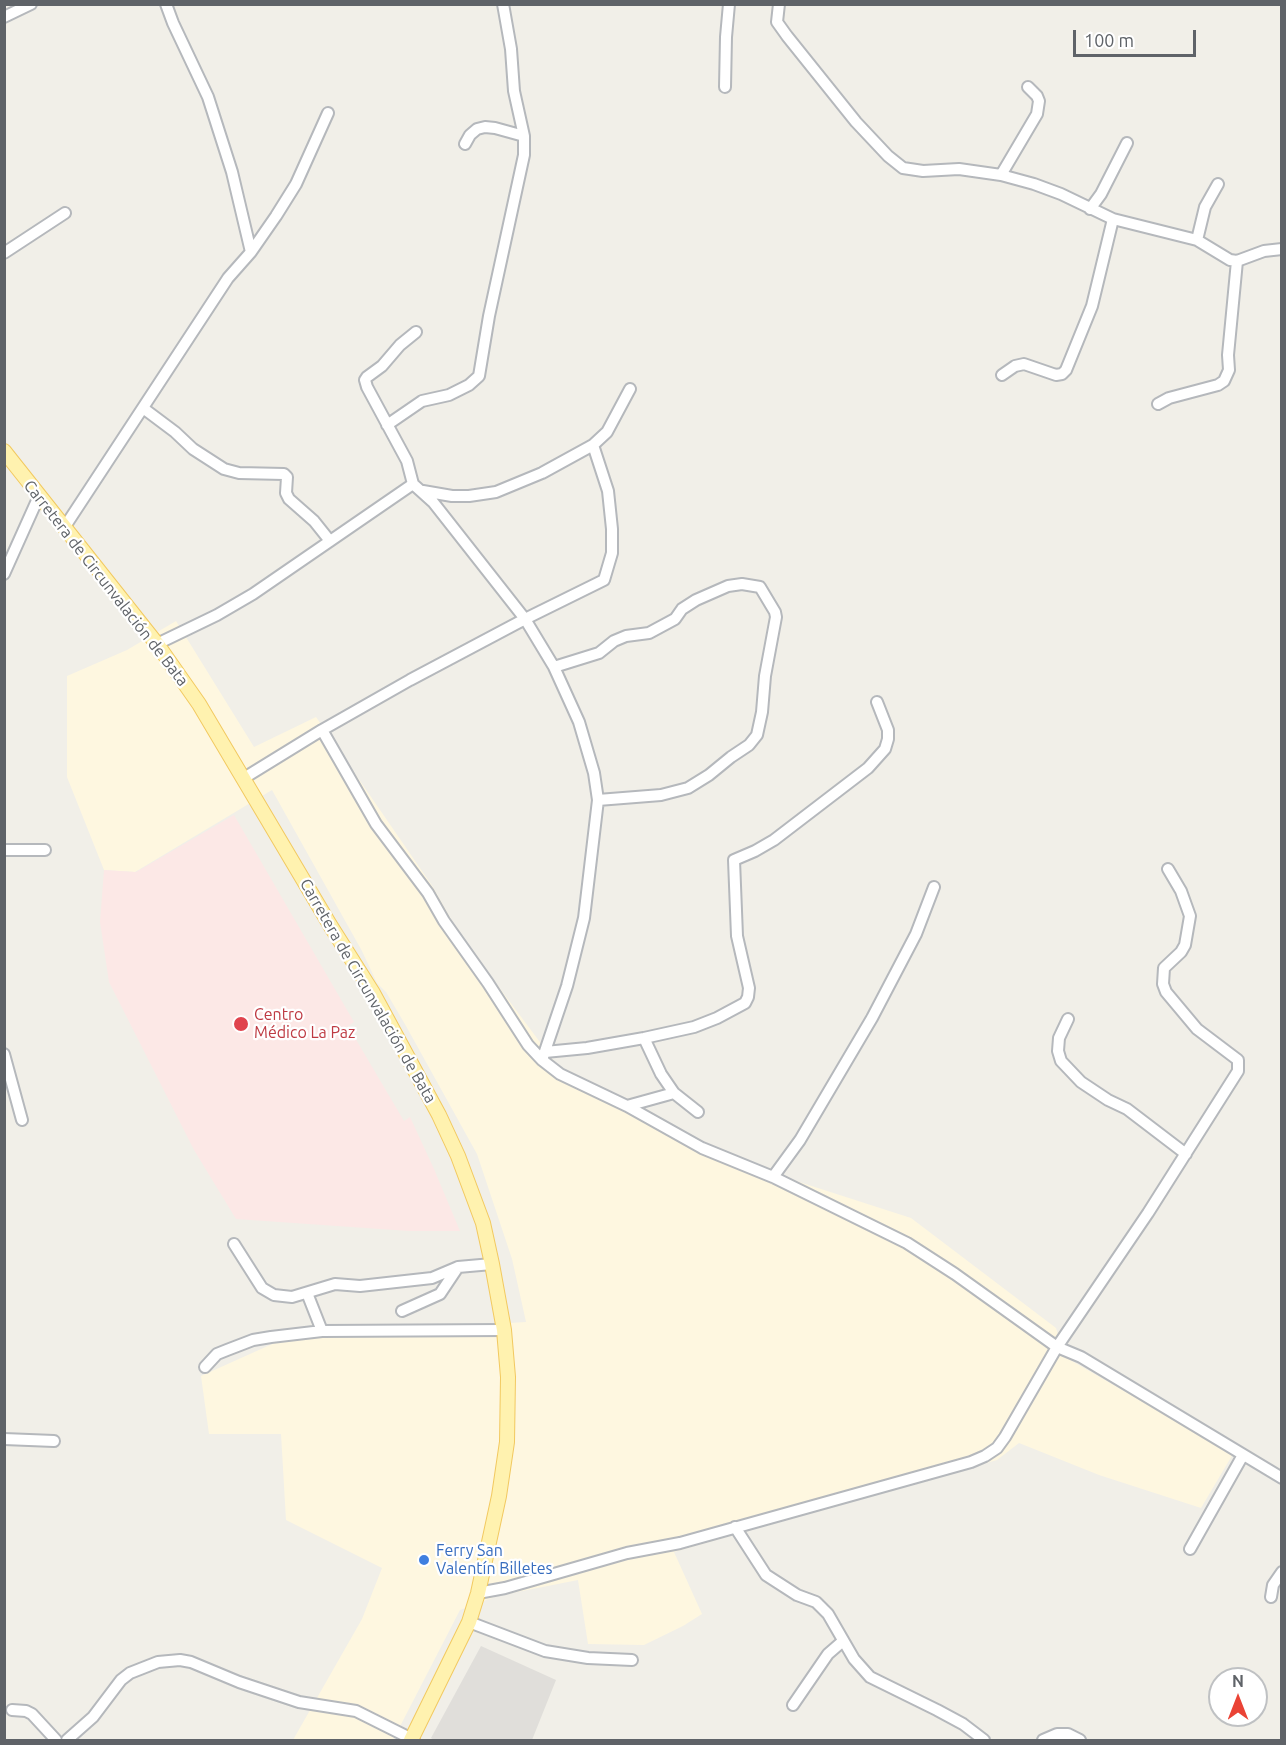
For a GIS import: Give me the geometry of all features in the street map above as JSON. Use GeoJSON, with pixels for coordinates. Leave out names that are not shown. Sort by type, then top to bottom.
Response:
{"type":"FeatureCollection","features":[{"type":"Feature","properties":{"kind":"main road","name":"Carretera de Circunvalación de Bata"},"geometry":{"type":"LineString","coordinates":[[4,451],[157,644],[199,704],[373,993],[440,1115],[483,1223],[504,1330],[508,1377],[507,1442],[499,1496],[478,1593],[469,1622],[412,1740]]}},
{"type":"Feature","properties":{"kind":"street"},"geometry":{"type":"LineString","coordinates":[[4,17],[31,4]]}},
{"type":"Feature","properties":{"kind":"street"},"geometry":{"type":"LineString","coordinates":[[166,4],[208,97],[232,172],[251,252]]}},
{"type":"Feature","properties":{"kind":"street"},"geometry":{"type":"LineString","coordinates":[[387,425],[422,401],[449,395],[469,385],[479,376],[489,316],[524,155],[524,136],[514,91],[511,49],[503,4]]}},
{"type":"Feature","properties":{"kind":"street"},"geometry":{"type":"LineString","coordinates":[[725,87],[729,4]]}},
{"type":"Feature","properties":{"kind":"street"},"geometry":{"type":"LineString","coordinates":[[779,4],[777,22],[787,36],[856,122],[888,156],[903,168],[923,171],[959,169],[1001,175],[1034,184],[1113,219],[1197,240],[1230,260],[1237,261],[1264,251],[1281,249]]}},
{"type":"Feature","properties":{"kind":"street"},"geometry":{"type":"LineString","coordinates":[[1001,175],[1036,114],[1039,100],[1028,87]]}},
{"type":"Feature","properties":{"kind":"street"},"geometry":{"type":"LineString","coordinates":[[64,528],[228,278],[251,252],[276,216],[296,184],[328,113]]}},
{"type":"Feature","properties":{"kind":"street"},"geometry":{"type":"LineString","coordinates":[[465,144],[470,135],[484,127],[524,136]]}},
{"type":"Feature","properties":{"kind":"street"},"geometry":{"type":"LineString","coordinates":[[1090,209],[1116,168],[1126,143]]}},
{"type":"Feature","properties":{"kind":"street"},"geometry":{"type":"LineString","coordinates":[[1197,240],[1205,207],[1218,184]]}},
{"type":"Feature","properties":{"kind":"street"},"geometry":{"type":"LineString","coordinates":[[4,253],[65,213]]}},
{"type":"Feature","properties":{"kind":"street"},"geometry":{"type":"LineString","coordinates":[[1002,375],[1015,366],[1024,364],[1056,375],[1066,370],[1092,306],[1113,219]]}},
{"type":"Feature","properties":{"kind":"street"},"geometry":{"type":"LineString","coordinates":[[1158,404],[1169,398],[1218,385],[1224,381],[1229,370],[1228,355],[1237,261]]}},
{"type":"Feature","properties":{"kind":"street"},"geometry":{"type":"LineString","coordinates":[[416,332],[365,380],[367,387],[417,487],[443,514],[525,619],[554,667],[579,722],[594,773],[598,800],[584,918],[567,986],[543,1056]]}},
{"type":"Feature","properties":{"kind":"street"},"geometry":{"type":"LineString","coordinates":[[157,644],[217,615],[253,594],[330,541],[417,487],[452,496],[469,496],[496,492],[542,473],[593,444],[607,432],[630,389]]}},
{"type":"Feature","properties":{"kind":"street"},"geometry":{"type":"LineString","coordinates":[[143,408],[194,449],[224,469],[239,473],[284,474],[287,477],[285,494],[314,521],[330,541]]}},
{"type":"Feature","properties":{"kind":"street"},"geometry":{"type":"LineString","coordinates":[[244,778],[410,680],[604,580],[612,552],[612,529],[608,491],[593,444]]}},
{"type":"Feature","properties":{"kind":"street"},"geometry":{"type":"LineString","coordinates":[[4,574],[39,496]]}},
{"type":"Feature","properties":{"kind":"street"},"geometry":{"type":"LineString","coordinates":[[554,667],[599,652],[614,641],[626,636],[649,633],[675,619],[682,609],[696,600],[728,586],[742,584],[760,586],[775,612],[762,712],[757,735],[749,745],[688,788],[661,795],[598,800]]}},
{"type":"Feature","properties":{"kind":"street"},"geometry":{"type":"LineString","coordinates":[[543,1056],[694,1027],[745,1003],[749,988],[736,936],[734,860],[774,840],[868,768],[885,749],[888,739],[888,730],[877,702]]}},
{"type":"Feature","properties":{"kind":"street"},"geometry":{"type":"LineString","coordinates":[[322,730],[376,824],[428,893],[444,921],[528,1045],[561,1074],[627,1106],[702,1148],[773,1177],[921,1251],[1057,1347],[1081,1357],[1281,1478]]}},
{"type":"Feature","properties":{"kind":"street"},"geometry":{"type":"LineString","coordinates":[[4,850],[45,850]]}},
{"type":"Feature","properties":{"kind":"street"},"geometry":{"type":"LineString","coordinates":[[478,1593],[506,1588],[627,1553],[680,1543],[971,1462],[997,1448],[1057,1347],[1186,1154],[1238,1071],[1239,1065],[1233,1055],[1210,1041],[1197,1029],[1166,992],[1163,984],[1164,968],[1181,952],[1189,933],[1190,916],[1181,891],[1168,869]]}},
{"type":"Feature","properties":{"kind":"street"},"geometry":{"type":"LineString","coordinates":[[773,1177],[800,1140],[872,1018],[916,934],[934,887]]}},
{"type":"Feature","properties":{"kind":"street"},"geometry":{"type":"LineString","coordinates":[[1068,1018],[1059,1038],[1058,1051],[1061,1061],[1081,1082],[1108,1100],[1127,1109],[1186,1154]]}},
{"type":"Feature","properties":{"kind":"street"},"geometry":{"type":"LineString","coordinates":[[644,1038],[661,1074],[674,1093],[698,1112]]}},
{"type":"Feature","properties":{"kind":"street"},"geometry":{"type":"LineString","coordinates":[[4,1054],[22,1120]]}},
{"type":"Feature","properties":{"kind":"street"},"geometry":{"type":"LineString","coordinates":[[627,1106],[674,1093]]}},
{"type":"Feature","properties":{"kind":"street"},"geometry":{"type":"LineString","coordinates":[[234,1244],[262,1288],[274,1295],[292,1297],[335,1284],[360,1286],[432,1278],[458,1268],[492,1264]]}},
{"type":"Feature","properties":{"kind":"street"},"geometry":{"type":"LineString","coordinates":[[402,1311],[440,1294],[458,1268]]}},
{"type":"Feature","properties":{"kind":"street"},"geometry":{"type":"LineString","coordinates":[[307,1293],[322,1331]]}},
{"type":"Feature","properties":{"kind":"street"},"geometry":{"type":"LineString","coordinates":[[206,1367],[217,1354],[239,1344],[271,1337],[322,1331],[504,1330]]}},
{"type":"Feature","properties":{"kind":"street"},"geometry":{"type":"LineString","coordinates":[[4,1439],[54,1441]]}},
{"type":"Feature","properties":{"kind":"street"},"geometry":{"type":"LineString","coordinates":[[1190,1549],[1243,1455]]}},
{"type":"Feature","properties":{"kind":"street"},"geometry":{"type":"LineString","coordinates":[[735,1527],[766,1575],[796,1595],[816,1602],[833,1621],[854,1659],[870,1677],[963,1724],[984,1740]]}},
{"type":"Feature","properties":{"kind":"street"},"geometry":{"type":"LineString","coordinates":[[1271,1597],[1273,1585],[1281,1572]]}},
{"type":"Feature","properties":{"kind":"street"},"geometry":{"type":"LineString","coordinates":[[469,1622],[545,1651],[588,1658],[632,1660]]}},
{"type":"Feature","properties":{"kind":"street"},"geometry":{"type":"LineString","coordinates":[[793,1705],[828,1654],[843,1641]]}},
{"type":"Feature","properties":{"kind":"street"},"geometry":{"type":"LineString","coordinates":[[67,1740],[93,1717],[121,1680],[130,1672],[158,1662],[180,1660],[299,1701],[365,1714],[412,1740]]}},
{"type":"Feature","properties":{"kind":"street"},"geometry":{"type":"LineString","coordinates":[[12,1710],[32,1714],[56,1740]]}},
{"type":"Feature","properties":{"kind":"street"},"geometry":{"type":"LineString","coordinates":[[1042,1740],[1056,1734],[1068,1734],[1080,1740]]}},
{"type":"Feature","properties":{"kind":"shaded area"},"geometry":{"type":"Polygon","coordinates":[[[176,621],[254,747],[316,717],[433,887],[460,935],[554,1061],[567,1075],[759,1169],[911,1218],[1056,1328],[1065,1357],[1233,1454],[1201,1508],[1099,1475],[1019,1443],[997,1460],[674,1552],[702,1614],[644,1645],[588,1644],[578,1580],[497,1596],[460,1610],[393,1740],[293,1740],[362,1619],[382,1568],[286,1520],[281,1434],[209,1434],[201,1376],[290,1336],[526,1322],[512,1259],[477,1154],[406,1026],[386,992],[377,983],[362,951],[272,790],[135,872],[104,870],[67,777],[67,676],[127,650],[176,621]]]}},
{"type":"Feature","properties":{"kind":"shaded area","name":"Centro Médico La Paz"},"geometry":{"type":"Polygon","coordinates":[[[234,815],[354,1022],[348,1026],[404,1121],[410,1117],[460,1231],[409,1231],[236,1219],[194,1150],[109,982],[100,922],[104,870],[136,872],[234,815]]]}},
{"type":"Feature","properties":{"kind":"shaded area"},"geometry":{"type":"Polygon","coordinates":[[[481,1646],[556,1680],[532,1740],[434,1740],[431,1738],[481,1646]]]}},
{"type":"Feature","properties":{"kind":"place","name":"Centro Médico La Paz"},"geometry":{"type":"Point","coordinates":[241,1024]}},
{"type":"Feature","properties":{"kind":"place","name":"Ferry San Valentín Billetes"},"geometry":{"type":"Point","coordinates":[424,1560]}}]}
